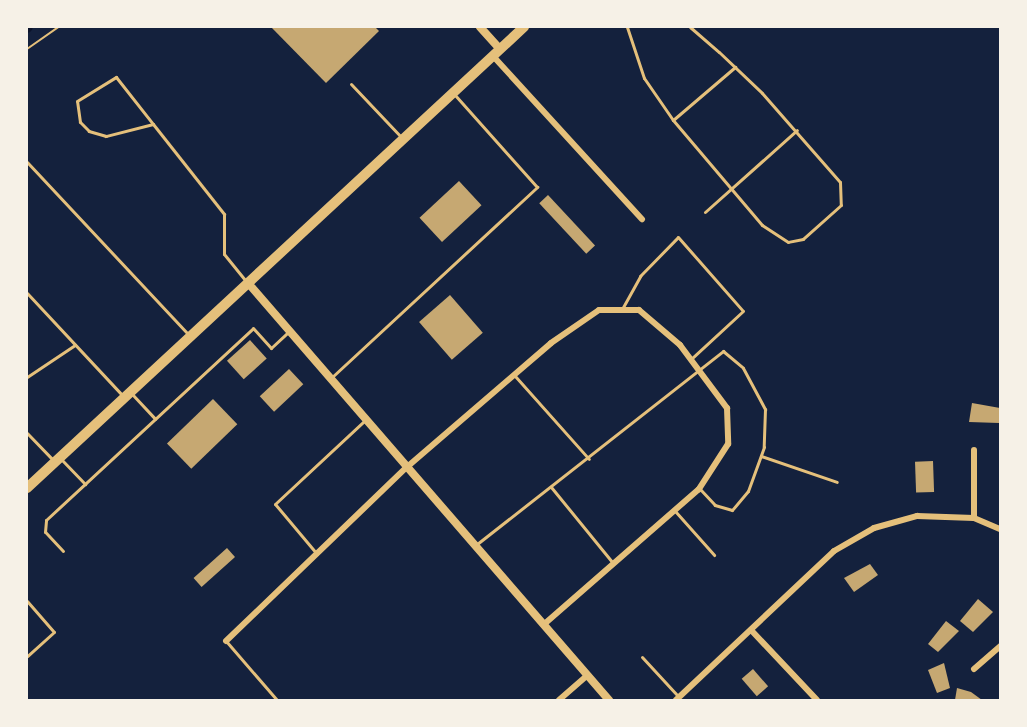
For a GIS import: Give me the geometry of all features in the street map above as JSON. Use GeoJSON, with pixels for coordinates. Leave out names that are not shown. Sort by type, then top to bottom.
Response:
{"type":"FeatureCollection","features":[{"type":"Feature","properties":{"kind":"main road"},"geometry":{"type":"LineString","coordinates":[[27,488],[524,27]]}},
{"type":"Feature","properties":{"kind":"street"},"geometry":{"type":"LineString","coordinates":[[480,27],[496,52],[642,219]]}},
{"type":"Feature","properties":{"kind":"street"},"geometry":{"type":"LineString","coordinates":[[248,283],[609,700]]}},
{"type":"Feature","properties":{"kind":"street"},"geometry":{"type":"LineString","coordinates":[[226,641],[407,467],[582,318],[622,309],[639,310],[658,321],[691,359],[727,408],[731,425],[714,473],[699,489],[544,624]]}},
{"type":"Feature","properties":{"kind":"street"},"geometry":{"type":"LineString","coordinates":[[974,450],[974,518]]}},
{"type":"Feature","properties":{"kind":"street"},"geometry":{"type":"LineString","coordinates":[[678,699],[834,551],[874,528],[917,516],[974,518],[1000,529]]}},
{"type":"Feature","properties":{"kind":"street"},"geometry":{"type":"LineString","coordinates":[[751,630],[817,700]]}},
{"type":"Feature","properties":{"kind":"street"},"geometry":{"type":"LineString","coordinates":[[974,669],[1000,646]]}},
{"type":"Feature","properties":{"kind":"street"},"geometry":{"type":"LineString","coordinates":[[559,700],[588,675]]}},
{"type":"Feature","properties":{"kind":"lane"},"geometry":{"type":"LineString","coordinates":[[627,27],[644,78],[673,120],[762,225],[788,242],[830,219],[841,205],[840,182],[797,130],[735,67],[690,27]]}},
{"type":"Feature","properties":{"kind":"lane"},"geometry":{"type":"LineString","coordinates":[[673,120],[735,67]]}},
{"type":"Feature","properties":{"kind":"lane"},"geometry":{"type":"LineString","coordinates":[[153,124],[106,136],[80,122],[77,101],[116,76],[224,214],[224,254],[248,283]]}},
{"type":"Feature","properties":{"kind":"lane"},"geometry":{"type":"LineString","coordinates":[[351,84],[403,139]]}},
{"type":"Feature","properties":{"kind":"lane"},"geometry":{"type":"LineString","coordinates":[[331,378],[537,187],[453,93]]}},
{"type":"Feature","properties":{"kind":"lane"},"geometry":{"type":"LineString","coordinates":[[705,212],[797,130]]}},
{"type":"Feature","properties":{"kind":"lane"},"geometry":{"type":"LineString","coordinates":[[27,162],[191,337]]}},
{"type":"Feature","properties":{"kind":"lane"},"geometry":{"type":"LineString","coordinates":[[622,309],[640,276],[678,237],[743,311],[691,359]]}},
{"type":"Feature","properties":{"kind":"lane"},"geometry":{"type":"LineString","coordinates":[[27,293],[75,345],[155,419]]}},
{"type":"Feature","properties":{"kind":"lane"},"geometry":{"type":"LineString","coordinates":[[63,551],[44,523],[253,328],[271,348],[290,331]]}},
{"type":"Feature","properties":{"kind":"lane"},"geometry":{"type":"LineString","coordinates":[[27,377],[75,345]]}},
{"type":"Feature","properties":{"kind":"lane"},"geometry":{"type":"LineString","coordinates":[[475,545],[589,459],[697,367],[723,351],[743,368],[765,409],[761,456],[748,491],[732,510],[715,505],[699,489]]}},
{"type":"Feature","properties":{"kind":"lane"},"geometry":{"type":"LineString","coordinates":[[514,375],[589,459]]}},
{"type":"Feature","properties":{"kind":"lane"},"geometry":{"type":"LineString","coordinates":[[316,554],[275,504],[366,419]]}},
{"type":"Feature","properties":{"kind":"lane"},"geometry":{"type":"LineString","coordinates":[[27,433],[85,484]]}},
{"type":"Feature","properties":{"kind":"lane"},"geometry":{"type":"LineString","coordinates":[[761,456],[837,482]]}},
{"type":"Feature","properties":{"kind":"lane"},"geometry":{"type":"LineString","coordinates":[[551,487],[614,563]]}},
{"type":"Feature","properties":{"kind":"lane"},"geometry":{"type":"LineString","coordinates":[[674,510],[714,555]]}},
{"type":"Feature","properties":{"kind":"lane"},"geometry":{"type":"LineString","coordinates":[[27,601],[54,632],[27,656]]}},
{"type":"Feature","properties":{"kind":"lane"},"geometry":{"type":"LineString","coordinates":[[226,641],[277,700]]}},
{"type":"Feature","properties":{"kind":"lane"},"geometry":{"type":"LineString","coordinates":[[642,657],[678,699]]}},
{"type":"Feature","properties":{"kind":"path"},"geometry":{"type":"LineString","coordinates":[[27,49],[58,27]]}},
{"type":"Feature","properties":{"kind":"building"},"geometry":{"type":"Polygon","coordinates":[[[271,27],[375,27],[379,31],[326,83],[271,27]]]}},
{"type":"Feature","properties":{"kind":"building"},"geometry":{"type":"Polygon","coordinates":[[[459,181],[482,205],[442,242],[420,218],[459,181]]]}},
{"type":"Feature","properties":{"kind":"building"},"geometry":{"type":"Polygon","coordinates":[[[548,195],[595,245],[586,254],[539,203],[548,195]]]}},
{"type":"Feature","properties":{"kind":"building"},"geometry":{"type":"Polygon","coordinates":[[[450,295],[483,333],[452,360],[419,322],[450,295]]]}},
{"type":"Feature","properties":{"kind":"building"},"geometry":{"type":"Polygon","coordinates":[[[250,340],[267,359],[244,379],[227,361],[250,340]]]}},
{"type":"Feature","properties":{"kind":"building"},"geometry":{"type":"Polygon","coordinates":[[[289,369],[303,384],[274,412],[260,396],[289,369]]]}},
{"type":"Feature","properties":{"kind":"building"},"geometry":{"type":"Polygon","coordinates":[[[213,399],[237,424],[191,469],[167,443],[213,399]]]}},
{"type":"Feature","properties":{"kind":"building"},"geometry":{"type":"Polygon","coordinates":[[[972,403],[1000,408],[999,423],[969,422],[972,403]]]}},
{"type":"Feature","properties":{"kind":"building"},"geometry":{"type":"Polygon","coordinates":[[[933,461],[934,492],[916,493],[915,462],[933,461]]]}},
{"type":"Feature","properties":{"kind":"building"},"geometry":{"type":"Polygon","coordinates":[[[227,548],[235,557],[202,587],[194,578],[227,548]]]}},
{"type":"Feature","properties":{"kind":"building"},"geometry":{"type":"Polygon","coordinates":[[[870,564],[878,575],[854,592],[844,578],[870,564]]]}},
{"type":"Feature","properties":{"kind":"building"},"geometry":{"type":"Polygon","coordinates":[[[978,599],[993,612],[973,632],[960,621],[978,599]]]}},
{"type":"Feature","properties":{"kind":"building"},"geometry":{"type":"Polygon","coordinates":[[[946,621],[959,631],[938,652],[928,644],[946,621]]]}},
{"type":"Feature","properties":{"kind":"building"},"geometry":{"type":"Polygon","coordinates":[[[944,663],[950,688],[937,693],[928,670],[944,663]]]}},
{"type":"Feature","properties":{"kind":"building"},"geometry":{"type":"Polygon","coordinates":[[[753,669],[768,686],[757,696],[742,679],[753,669]]]}},
{"type":"Feature","properties":{"kind":"building"},"geometry":{"type":"Polygon","coordinates":[[[957,688],[971,692],[982,700],[955,700],[957,688]]]}}]}
